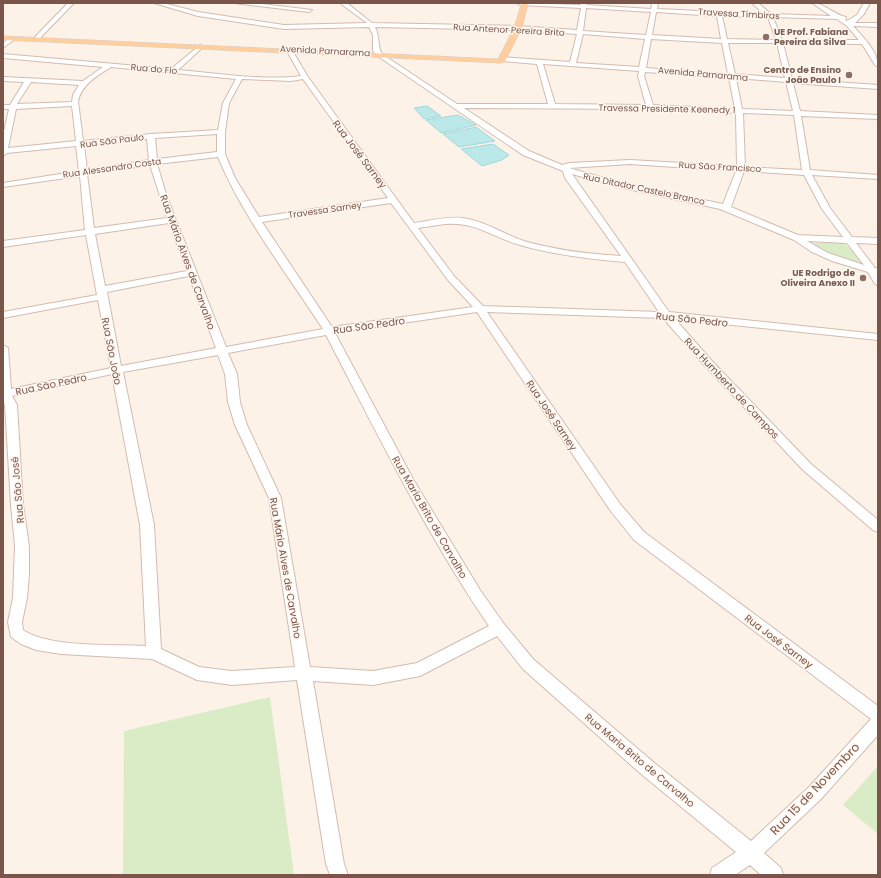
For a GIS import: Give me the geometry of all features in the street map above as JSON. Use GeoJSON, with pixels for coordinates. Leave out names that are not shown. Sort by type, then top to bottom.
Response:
{"type":"FeatureCollection","features":[{"type":"Feature","properties":{"kind":"main road"},"geometry":{"type":"LineString","coordinates":[[501,60],[518,28],[525,3]]}},
{"type":"Feature","properties":{"kind":"main road","name":"Avenida Parnarama"},"geometry":{"type":"LineString","coordinates":[[3,37],[36,39]]}},
{"type":"Feature","properties":{"kind":"main road","name":"Avenida Parnarama"},"geometry":{"type":"LineString","coordinates":[[3,37],[501,60]]}},
{"type":"Feature","properties":{"kind":"street"},"geometry":{"type":"LineString","coordinates":[[36,39],[71,3]]}},
{"type":"Feature","properties":{"kind":"street","name":"Rua Antenor Pereira Brito"},"geometry":{"type":"LineString","coordinates":[[157,3],[198,14],[284,27],[372,25],[518,28],[649,38],[725,41],[864,42]]}},
{"type":"Feature","properties":{"kind":"street"},"geometry":{"type":"LineString","coordinates":[[237,3],[309,10]]}},
{"type":"Feature","properties":{"kind":"street"},"geometry":{"type":"LineString","coordinates":[[343,3],[372,25],[377,33],[379,42],[376,52],[384,55]]}},
{"type":"Feature","properties":{"kind":"street","name":"Travessa Timbiras"},"geometry":{"type":"LineString","coordinates":[[520,3],[654,6],[719,14],[837,18],[846,22],[878,25]]}},
{"type":"Feature","properties":{"kind":"street"},"geometry":{"type":"LineString","coordinates":[[755,3],[770,16],[780,42],[797,113],[806,172],[826,209],[875,271],[878,282]]}},
{"type":"Feature","properties":{"kind":"street"},"geometry":{"type":"LineString","coordinates":[[816,3],[824,3],[846,22],[864,42],[878,65]]}},
{"type":"Feature","properties":{"kind":"street"},"geometry":{"type":"LineString","coordinates":[[816,3],[837,18]]}},
{"type":"Feature","properties":{"kind":"street"},"geometry":{"type":"LineString","coordinates":[[846,22],[851,23],[856,19],[865,9],[867,3]]}},
{"type":"Feature","properties":{"kind":"street"},"geometry":{"type":"LineString","coordinates":[[253,11],[262,5]]}},
{"type":"Feature","properties":{"kind":"street"},"geometry":{"type":"LineString","coordinates":[[572,64],[580,33],[584,5]]}},
{"type":"Feature","properties":{"kind":"street"},"geometry":{"type":"LineString","coordinates":[[650,107],[641,76],[644,69],[654,6]]}},
{"type":"Feature","properties":{"kind":"street"},"geometry":{"type":"LineString","coordinates":[[719,14],[739,111],[740,169],[726,208]]}},
{"type":"Feature","properties":{"kind":"street"},"geometry":{"type":"LineString","coordinates":[[241,21],[247,16]]}},
{"type":"Feature","properties":{"kind":"street"},"geometry":{"type":"LineString","coordinates":[[3,46],[12,38]]}},
{"type":"Feature","properties":{"kind":"street"},"geometry":{"type":"LineString","coordinates":[[172,71],[201,46]]}},
{"type":"Feature","properties":{"kind":"street","name":"Rua José Sarney"},"geometry":{"type":"LineString","coordinates":[[291,51],[305,78],[451,278],[480,310],[611,502],[639,536],[878,715]]}},
{"type":"Feature","properties":{"kind":"street","name":"Rua Ditador Castelo Branco"},"geometry":{"type":"LineString","coordinates":[[384,55],[526,153],[547,164],[620,186],[726,208],[797,238],[805,244],[838,260],[875,271]]}},
{"type":"Feature","properties":{"kind":"street","name":"Rua do Fio"},"geometry":{"type":"LineString","coordinates":[[3,56],[240,77],[291,79],[305,78]]}},
{"type":"Feature","properties":{"kind":"street","name":"Avenida Parnarama"},"geometry":{"type":"LineString","coordinates":[[501,60],[644,69],[878,87]]}},
{"type":"Feature","properties":{"kind":"street"},"geometry":{"type":"LineString","coordinates":[[540,62],[552,107]]}},
{"type":"Feature","properties":{"kind":"street"},"geometry":{"type":"LineString","coordinates":[[3,79],[83,83],[110,65]]}},
{"type":"Feature","properties":{"kind":"street","name":"Rua Maria Brito de Carvalho"},"geometry":{"type":"LineString","coordinates":[[240,77],[226,103],[221,132],[221,154],[231,178],[256,220],[329,331],[407,480],[475,594],[499,628],[528,664],[646,767],[751,853],[774,875]]}},
{"type":"Feature","properties":{"kind":"street"},"geometry":{"type":"LineString","coordinates":[[3,152],[16,96],[29,80]]}},
{"type":"Feature","properties":{"kind":"street","name":"Rua São João"},"geometry":{"type":"LineString","coordinates":[[83,83],[75,97],[82,172],[90,215],[90,232],[101,294],[147,525],[154,653]]}},
{"type":"Feature","properties":{"kind":"street"},"geometry":{"type":"LineString","coordinates":[[3,106],[76,104]]}},
{"type":"Feature","properties":{"kind":"street","name":"Travessa Presidente Keenedy 1"},"geometry":{"type":"LineString","coordinates":[[457,106],[650,107],[878,117]]}},
{"type":"Feature","properties":{"kind":"street","name":"Rua São Paulo"},"geometry":{"type":"LineString","coordinates":[[3,152],[151,136],[221,132]]}},
{"type":"Feature","properties":{"kind":"street","name":"Rua Mário Alves de Carvalho"},"geometry":{"type":"LineString","coordinates":[[151,136],[153,162],[172,220],[230,374],[234,402],[242,425],[275,498],[335,864],[339,875]]}},
{"type":"Feature","properties":{"kind":"street","name":"Rua Alessandro Costa"},"geometry":{"type":"LineString","coordinates":[[3,185],[82,172],[221,154]]}},
{"type":"Feature","properties":{"kind":"street","name":"Rua São Francisco"},"geometry":{"type":"LineString","coordinates":[[565,169],[569,165],[630,162],[878,177]]}},
{"type":"Feature","properties":{"kind":"street","name":"Rua Humberto de Campos"},"geometry":{"type":"LineString","coordinates":[[565,169],[568,178],[628,259],[666,315],[708,363],[807,467],[878,527]]}},
{"type":"Feature","properties":{"kind":"street","name":"Travessa Sarney"},"geometry":{"type":"LineString","coordinates":[[256,220],[395,200]]}},
{"type":"Feature","properties":{"kind":"street"},"geometry":{"type":"LineString","coordinates":[[3,244],[172,220]]}},
{"type":"Feature","properties":{"kind":"street"},"geometry":{"type":"LineString","coordinates":[[412,226],[464,221],[521,242],[558,252],[590,257],[628,259]]}},
{"type":"Feature","properties":{"kind":"street"},"geometry":{"type":"LineString","coordinates":[[797,238],[878,241]]}},
{"type":"Feature","properties":{"kind":"street"},"geometry":{"type":"LineString","coordinates":[[3,315],[192,274]]}},
{"type":"Feature","properties":{"kind":"street","name":"Rua São Pedro"},"geometry":{"type":"LineString","coordinates":[[4,394],[116,370],[329,331],[480,310],[666,315],[740,324],[878,337]]}},
{"type":"Feature","properties":{"kind":"street","name":"Rua São Pedro"},"geometry":{"type":"LineString","coordinates":[[740,324],[791,335],[878,345]]}},
{"type":"Feature","properties":{"kind":"street","name":"Rua São José"},"geometry":{"type":"LineString","coordinates":[[3,348],[4,394],[11,405],[17,505],[22,546],[22,574],[20,598],[15,622],[16,633],[26,640],[48,646],[154,653]]}},
{"type":"Feature","properties":{"kind":"street"},"geometry":{"type":"LineString","coordinates":[[154,653],[197,673],[225,677],[303,673],[373,678],[420,669],[499,628]]}},
{"type":"Feature","properties":{"kind":"street","name":"Rua 15 de Novembro"},"geometry":{"type":"LineString","coordinates":[[719,875],[751,853],[815,792],[878,723]]}},
{"type":"Feature","properties":{"kind":"green space"},"geometry":{"type":"Polygon","coordinates":[[[809,243],[843,243],[861,260],[859,262],[845,260],[827,253],[809,243]]]}},
{"type":"Feature","properties":{"kind":"green space"},"geometry":{"type":"Polygon","coordinates":[[[270,697],[294,875],[123,875],[124,731],[270,697]]]}},
{"type":"Feature","properties":{"kind":"green space"},"geometry":{"type":"Polygon","coordinates":[[[878,766],[878,834],[843,805],[878,766]]]}},
{"type":"Feature","properties":{"kind":"water"},"geometry":{"type":"Polygon","coordinates":[[[427,106],[441,116],[424,119],[414,108],[427,106]]]}},
{"type":"Feature","properties":{"kind":"water"},"geometry":{"type":"Polygon","coordinates":[[[458,115],[476,125],[441,133],[426,120],[458,115]]]}},
{"type":"Feature","properties":{"kind":"water"},"geometry":{"type":"Polygon","coordinates":[[[476,127],[495,141],[459,147],[443,134],[476,127]]]}},
{"type":"Feature","properties":{"kind":"water"},"geometry":{"type":"Polygon","coordinates":[[[493,144],[509,155],[502,160],[482,166],[461,149],[493,144]]]}},
{"type":"Feature","properties":{"kind":"place","name":"UE Prof. Fabiana Pereira da Silva"},"geometry":{"type":"Point","coordinates":[766,37]}},
{"type":"Feature","properties":{"kind":"place","name":"Centro de Ensino João Paulo I"},"geometry":{"type":"Point","coordinates":[849,75]}},
{"type":"Feature","properties":{"kind":"place","name":"UE Rodrigo de Oliveira Anexo II"},"geometry":{"type":"Point","coordinates":[863,278]}}]}
